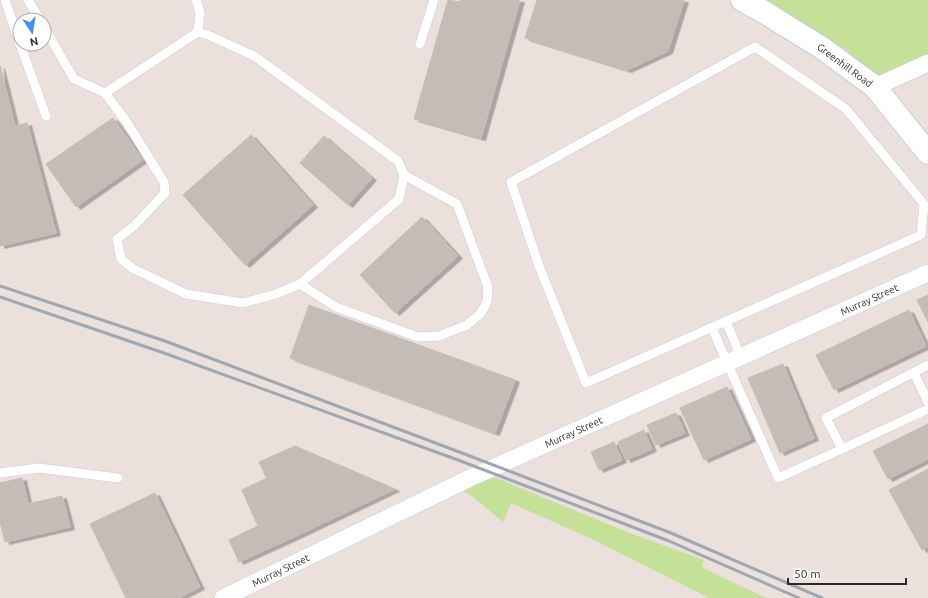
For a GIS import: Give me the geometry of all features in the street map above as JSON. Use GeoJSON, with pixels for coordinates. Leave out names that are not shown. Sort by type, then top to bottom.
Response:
{"type":"FeatureCollection","features":[{"type":"Feature","properties":{"kind":"street","name":"Greenhill Road"},"geometry":{"type":"LineString","coordinates":[[742,0],[822,48],[874,87],[928,153]]}},
{"type":"Feature","properties":{"kind":"street"},"geometry":{"type":"LineString","coordinates":[[874,87],[928,63]]}},
{"type":"Feature","properties":{"kind":"street","name":"Murray Street"},"geometry":{"type":"LineString","coordinates":[[223,598],[470,478],[928,272]]}},
{"type":"Feature","properties":{"kind":"lane"},"geometry":{"type":"LineString","coordinates":[[6,0],[12,19]]}},
{"type":"Feature","properties":{"kind":"lane"},"geometry":{"type":"LineString","coordinates":[[28,0],[35,12]]}},
{"type":"Feature","properties":{"kind":"lane"},"geometry":{"type":"LineString","coordinates":[[196,0],[200,13],[198,32]]}},
{"type":"Feature","properties":{"kind":"lane"},"geometry":{"type":"LineString","coordinates":[[420,44],[434,0]]}},
{"type":"Feature","properties":{"kind":"lane"},"geometry":{"type":"LineString","coordinates":[[52,41],[74,79],[104,93],[126,121],[164,182],[166,193],[134,226],[118,239],[121,259],[132,268],[186,294],[243,303],[276,294],[300,284],[399,199],[404,175],[398,161],[254,56],[208,35],[198,32],[104,93]]}},
{"type":"Feature","properties":{"kind":"lane"},"geometry":{"type":"LineString","coordinates":[[755,47],[846,109],[924,204],[921,235],[726,321],[586,383],[539,266],[511,182],[755,47]]}},
{"type":"Feature","properties":{"kind":"lane"},"geometry":{"type":"LineString","coordinates":[[23,52],[46,116]]}},
{"type":"Feature","properties":{"kind":"lane"},"geometry":{"type":"LineString","coordinates":[[300,284],[336,307],[418,337],[439,336],[451,333],[467,325],[481,313],[487,302],[488,287],[457,204],[404,175]]}},
{"type":"Feature","properties":{"kind":"lane"},"geometry":{"type":"LineString","coordinates":[[726,321],[734,360],[778,478],[928,409]]}},
{"type":"Feature","properties":{"kind":"lane"},"geometry":{"type":"LineString","coordinates":[[712,328],[734,360]]}},
{"type":"Feature","properties":{"kind":"lane"},"geometry":{"type":"LineString","coordinates":[[842,449],[826,418],[928,365]]}},
{"type":"Feature","properties":{"kind":"lane"},"geometry":{"type":"LineString","coordinates":[[914,373],[928,402]]}},
{"type":"Feature","properties":{"kind":"lane"},"geometry":{"type":"LineString","coordinates":[[0,472],[39,468],[118,478]]}},
{"type":"Feature","properties":{"kind":"green space"},"geometry":{"type":"Polygon","coordinates":[[[760,0],[928,0],[928,57],[876,80],[847,50],[802,26],[760,0]]]}},
{"type":"Feature","properties":{"kind":"green space"},"geometry":{"type":"Polygon","coordinates":[[[494,477],[627,532],[704,560],[702,566],[705,569],[766,598],[709,598],[594,540],[511,503],[503,522],[473,497],[463,491],[467,487],[494,477]]]}},
{"type":"Feature","properties":{"kind":"building"},"geometry":{"type":"Polygon","coordinates":[[[448,0],[460,2],[461,0],[520,0],[481,138],[414,119],[448,0]]]}},
{"type":"Feature","properties":{"kind":"building"},"geometry":{"type":"Polygon","coordinates":[[[537,0],[684,0],[668,51],[627,70],[525,38],[537,0]]]}},
{"type":"Feature","properties":{"kind":"building"},"geometry":{"type":"Polygon","coordinates":[[[0,66],[15,126],[27,123],[56,233],[0,246],[0,66]]]}},
{"type":"Feature","properties":{"kind":"building"},"geometry":{"type":"Polygon","coordinates":[[[113,118],[143,160],[76,207],[46,164],[113,118]]]}},
{"type":"Feature","properties":{"kind":"building"},"geometry":{"type":"Polygon","coordinates":[[[251,135],[313,205],[245,265],[183,195],[251,135]]]}},
{"type":"Feature","properties":{"kind":"building"},"geometry":{"type":"Polygon","coordinates":[[[324,136],[372,178],[348,205],[300,163],[324,136]]]}},
{"type":"Feature","properties":{"kind":"building"},"geometry":{"type":"Polygon","coordinates":[[[422,217],[458,256],[395,313],[360,275],[422,217]]]}},
{"type":"Feature","properties":{"kind":"building"},"geometry":{"type":"Polygon","coordinates":[[[928,295],[928,322],[917,300],[928,295]]]}},
{"type":"Feature","properties":{"kind":"building"},"geometry":{"type":"Polygon","coordinates":[[[309,305],[515,380],[495,433],[290,358],[309,305]]]}},
{"type":"Feature","properties":{"kind":"building"},"geometry":{"type":"Polygon","coordinates":[[[909,310],[926,346],[834,390],[816,355],[909,310]]]}},
{"type":"Feature","properties":{"kind":"building"},"geometry":{"type":"Polygon","coordinates":[[[783,364],[814,438],[780,453],[748,378],[783,364]]]}},
{"type":"Feature","properties":{"kind":"building"},"geometry":{"type":"Polygon","coordinates":[[[727,387],[751,439],[704,460],[680,408],[727,387]]]}},
{"type":"Feature","properties":{"kind":"building"},"geometry":{"type":"Polygon","coordinates":[[[676,413],[685,433],[656,445],[647,425],[676,413]]]}},
{"type":"Feature","properties":{"kind":"building"},"geometry":{"type":"Polygon","coordinates":[[[928,424],[928,459],[888,479],[873,451],[928,424]]]}},
{"type":"Feature","properties":{"kind":"building"},"geometry":{"type":"Polygon","coordinates":[[[644,430],[652,449],[626,460],[618,442],[644,430]]]}},
{"type":"Feature","properties":{"kind":"building"},"geometry":{"type":"Polygon","coordinates":[[[614,442],[622,460],[599,470],[591,452],[614,442]]]}},
{"type":"Feature","properties":{"kind":"building"},"geometry":{"type":"Polygon","coordinates":[[[295,446],[395,489],[294,537],[259,462],[295,446]]]}},
{"type":"Feature","properties":{"kind":"building"},"geometry":{"type":"Polygon","coordinates":[[[928,469],[928,547],[922,550],[889,490],[928,469]]]}},
{"type":"Feature","properties":{"kind":"building"},"geometry":{"type":"Polygon","coordinates":[[[22,478],[28,504],[62,496],[70,527],[5,542],[0,522],[0,483],[22,478]]]}},
{"type":"Feature","properties":{"kind":"building"},"geometry":{"type":"Polygon","coordinates":[[[267,478],[294,537],[239,562],[229,540],[258,526],[242,490],[267,478]]]}},
{"type":"Feature","properties":{"kind":"building"},"geometry":{"type":"Polygon","coordinates":[[[155,493],[200,587],[178,598],[126,598],[90,524],[155,493]]]}},
{"type":"Feature","properties":{"kind":"railway"},"geometry":{"type":"LineString","coordinates":[[0,286],[165,341],[462,453],[671,533],[822,598]]}},
{"type":"Feature","properties":{"kind":"railway"},"geometry":{"type":"LineString","coordinates":[[0,297],[164,353],[458,460],[669,541],[799,598]]}}]}
